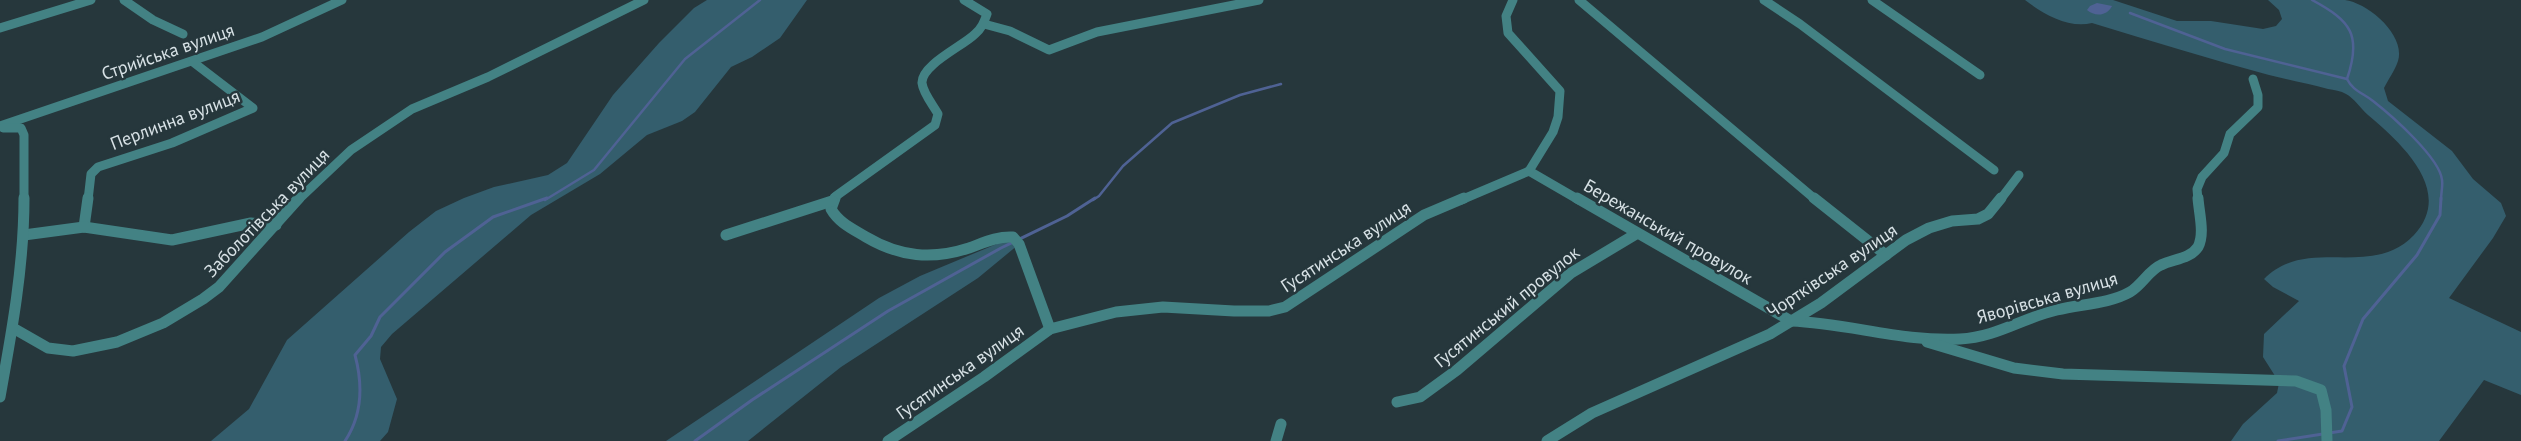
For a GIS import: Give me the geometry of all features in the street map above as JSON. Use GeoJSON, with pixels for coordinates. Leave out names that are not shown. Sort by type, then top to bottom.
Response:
{"type":"FeatureCollection","features":[{"type":"Feature","properties":{"kind":"street"},"geometry":{"type":"LineString","coordinates":[[0,28],[91,0]]}},
{"type":"Feature","properties":{"kind":"street"},"geometry":{"type":"LineString","coordinates":[[124,0],[153,20],[183,34]]}},
{"type":"Feature","properties":{"kind":"street","name":"Стрийська вулиця"},"geometry":{"type":"LineString","coordinates":[[0,127],[193,62],[262,36],[342,0]]}},
{"type":"Feature","properties":{"kind":"street","name":"Заболотівська вулиця"},"geometry":{"type":"LineString","coordinates":[[13,328],[51,350],[67,350],[126,338],[156,327],[192,308],[219,287],[305,192],[333,165],[404,114],[425,102],[529,58],[644,0]]}},
{"type":"Feature","properties":{"kind":"street"},"geometry":{"type":"LineString","coordinates":[[964,0],[987,14],[984,24],[976,33],[931,66],[923,76],[922,83],[938,114],[934,125],[836,196],[832,201],[831,209],[837,219],[895,253],[909,256],[950,253],[1004,236],[1016,240],[1050,329]]}},
{"type":"Feature","properties":{"kind":"street"},"geometry":{"type":"LineString","coordinates":[[984,24],[1010,31],[1048,50],[1097,32],[1259,0]]}},
{"type":"Feature","properties":{"kind":"street"},"geometry":{"type":"LineString","coordinates":[[1513,0],[1505,14],[1504,23],[1508,33],[1560,91],[1558,117],[1553,132],[1529,171]]}},
{"type":"Feature","properties":{"kind":"street"},"geometry":{"type":"LineString","coordinates":[[1579,0],[1786,175],[1886,254]]}},
{"type":"Feature","properties":{"kind":"street"},"geometry":{"type":"LineString","coordinates":[[1764,0],[1800,24],[1994,170]]}},
{"type":"Feature","properties":{"kind":"street"},"geometry":{"type":"LineString","coordinates":[[1872,0],[1980,75]]}},
{"type":"Feature","properties":{"kind":"street","name":"Перлинна вулиця"},"geometry":{"type":"LineString","coordinates":[[84,227],[91,174],[98,167],[172,143],[253,108],[193,62]]}},
{"type":"Feature","properties":{"kind":"street","name":"Яворівська вулиця"},"geometry":{"type":"LineString","coordinates":[[1791,321],[1822,322],[1865,331],[1920,339],[1961,339],[1995,334],[2055,310],[2110,299],[2130,292],[2160,265],[2190,254],[2197,248],[2201,238],[2198,222],[2197,189],[2202,177],[2224,153],[2230,134],[2258,106],[2258,95],[2253,79]]}},
{"type":"Feature","properties":{"kind":"street"},"geometry":{"type":"LineString","coordinates":[[0,127],[21,128],[24,135],[24,235],[13,328],[0,397]]}},
{"type":"Feature","properties":{"kind":"street","name":"Бережанський провулок"},"geometry":{"type":"LineString","coordinates":[[1529,171],[1636,234],[1791,321]]}},
{"type":"Feature","properties":{"kind":"street","name":"Гусятинська вулиця"},"geometry":{"type":"LineString","coordinates":[[888,441],[984,377],[1050,329],[1116,312],[1163,307],[1269,311],[1285,307],[1424,216],[1529,171]]}},
{"type":"Feature","properties":{"kind":"street","name":"Чортківська вулиця"},"geometry":{"type":"LineString","coordinates":[[1554,439],[1592,413],[1770,334],[1821,303],[1886,254],[1929,228],[1952,221],[1978,219],[1988,214],[2018,175]]}},
{"type":"Feature","properties":{"kind":"street"},"geometry":{"type":"LineString","coordinates":[[726,236],[832,201]]}},
{"type":"Feature","properties":{"kind":"street"},"geometry":{"type":"LineString","coordinates":[[24,235],[84,227],[172,240],[250,223],[276,225]]}},
{"type":"Feature","properties":{"kind":"street","name":"Гусятинський провулок"},"geometry":{"type":"LineString","coordinates":[[1397,402],[1420,398],[1457,370],[1571,273],[1636,234]]}},
{"type":"Feature","properties":{"kind":"street"},"geometry":{"type":"LineString","coordinates":[[1920,339],[1932,345],[2014,368],[2044,372],[2296,381],[2321,390],[2326,410],[2327,440]]}},
{"type":"Feature","properties":{"kind":"street"},"geometry":{"type":"LineString","coordinates":[[1276,441],[1281,424]]}},
{"type":"Feature","properties":{"kind":"shaded area"},"geometry":{"type":"Polygon","coordinates":[[[707,0],[807,0],[780,38],[752,57],[731,67],[695,112],[682,121],[647,135],[600,174],[531,215],[392,334],[381,347],[380,359],[397,399],[388,432],[380,441],[211,441],[249,409],[287,340],[409,232],[436,211],[464,198],[494,187],[548,175],[567,163],[613,95],[659,43],[694,8],[707,0]]]}},
{"type":"Feature","properties":{"kind":"shaded area"},"geometry":{"type":"Polygon","coordinates":[[[2025,0],[2113,0],[2177,21],[2211,21],[2263,29],[2276,26],[2282,19],[2279,10],[2268,0],[2345,0],[2354,2],[2374,14],[2391,31],[2399,51],[2397,64],[2384,88],[2388,101],[2452,151],[2473,179],[2501,203],[2506,216],[2493,238],[2449,298],[2521,332],[2521,395],[2484,380],[2439,441],[2231,441],[2243,424],[2277,393],[2279,383],[2263,357],[2264,334],[2299,301],[2273,287],[2264,279],[2281,266],[2300,260],[2378,255],[2397,248],[2414,235],[2425,218],[2429,202],[2426,185],[2419,169],[2395,139],[2365,113],[2352,98],[2344,93],[2247,69],[2092,23],[2074,24],[2065,22],[2048,15],[2025,0]]]}},
{"type":"Feature","properties":{"kind":"shaded area"},"geometry":{"type":"Polygon","coordinates":[[[1011,238],[1018,245],[978,278],[841,367],[748,441],[666,441],[879,298],[920,276],[1011,238]]]}},
{"type":"Feature","properties":{"kind":"water"},"geometry":{"type":"Polygon","coordinates":[[[2097,3],[2112,6],[2104,14],[2094,14],[2087,10],[2090,6],[2097,3]]]}},
{"type":"Feature","properties":{"kind":"waterway"},"geometry":{"type":"LineString","coordinates":[[545,200],[594,170],[685,59],[760,0]]}},
{"type":"Feature","properties":{"kind":"waterway"},"geometry":{"type":"LineString","coordinates":[[2312,0],[2336,15],[2350,31],[2353,40],[2353,51],[2347,79]]}},
{"type":"Feature","properties":{"kind":"waterway"},"geometry":{"type":"LineString","coordinates":[[2130,13],[2225,49],[2347,79]]}},
{"type":"Feature","properties":{"kind":"waterway"},"geometry":{"type":"LineString","coordinates":[[2347,79],[2355,89],[2373,101],[2402,126],[2433,160],[2442,180],[2441,200]]}},
{"type":"Feature","properties":{"kind":"waterway"},"geometry":{"type":"LineString","coordinates":[[1093,200],[1099,196],[1123,166],[1172,123],[1240,95],[1281,84]]}},
{"type":"Feature","properties":{"kind":"waterway"},"geometry":{"type":"LineString","coordinates":[[345,441],[355,420],[360,399],[358,366],[355,355],[371,336],[380,317],[445,252],[493,217],[547,198]]}},
{"type":"Feature","properties":{"kind":"waterway"},"geometry":{"type":"LineString","coordinates":[[695,441],[752,400],[888,311],[1001,248],[1067,216],[1095,198]]}},
{"type":"Feature","properties":{"kind":"waterway"},"geometry":{"type":"LineString","coordinates":[[2278,441],[2342,431],[2352,407],[2344,366],[2363,319],[2417,255],[2440,215],[2441,198]]}}]}
